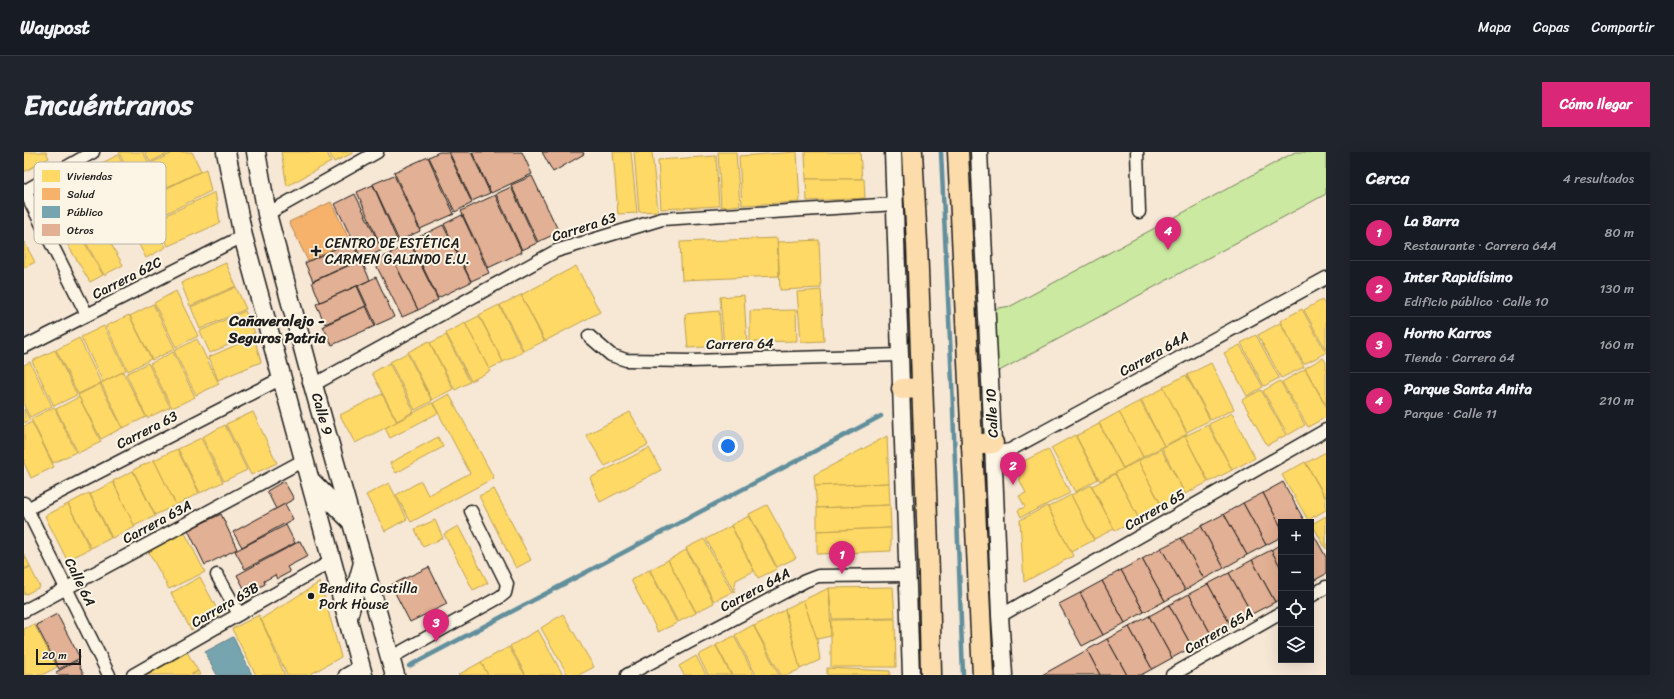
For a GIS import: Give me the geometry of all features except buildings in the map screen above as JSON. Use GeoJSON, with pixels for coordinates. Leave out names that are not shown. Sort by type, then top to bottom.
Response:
{"type":"FeatureCollection","features":[{"type":"Feature","properties":{"kind":"main road","name":"Calle 9"},"geometry":{"type":"LineString","coordinates":[[226,152],[243,236],[362,670]]}},
{"type":"Feature","properties":{"kind":"main road","name":"Calle 9"},"geometry":{"type":"LineString","coordinates":[[256,152],[267,214],[313,385],[395,675]]}},
{"type":"Feature","properties":{"kind":"main road"},"geometry":{"type":"LineString","coordinates":[[912,152],[917,243],[912,389],[929,574],[931,675]]}},
{"type":"Feature","properties":{"kind":"main road","name":"Calle 10"},"geometry":{"type":"LineString","coordinates":[[958,152],[983,675]]}},
{"type":"Feature","properties":{"kind":"main road"},"geometry":{"type":"LineString","coordinates":[[972,446],[994,448]]}},
{"type":"Feature","properties":{"kind":"main road"},"geometry":{"type":"LineString","coordinates":[[310,481],[353,523]]}},
{"type":"Feature","properties":{"kind":"main road"},"geometry":{"type":"LineString","coordinates":[[348,618],[364,563]]}},
{"type":"Feature","properties":{"kind":"street"},"geometry":{"type":"LineString","coordinates":[[75,162],[93,152]]}},
{"type":"Feature","properties":{"kind":"street"},"geometry":{"type":"LineString","coordinates":[[267,214],[378,152]]}},
{"type":"Feature","properties":{"kind":"street"},"geometry":{"type":"LineString","coordinates":[[893,152],[901,355],[912,389],[909,575],[911,675]]}},
{"type":"Feature","properties":{"kind":"street","name":"Calle 10"},"geometry":{"type":"LineString","coordinates":[[978,152],[994,448],[1000,616],[1004,675]]}},
{"type":"Feature","properties":{"kind":"street"},"geometry":{"type":"LineString","coordinates":[[1137,152],[1139,212]]}},
{"type":"Feature","properties":{"kind":"street"},"geometry":{"type":"LineString","coordinates":[[34,185],[24,191],[34,211]]}},
{"type":"Feature","properties":{"kind":"street","name":"Carrera 63"},"geometry":{"type":"LineString","coordinates":[[313,385],[556,251],[662,219],[896,204]]}},
{"type":"Feature","properties":{"kind":"street","name":"Carrera 62C"},"geometry":{"type":"LineString","coordinates":[[24,347],[243,236]]}},
{"type":"Feature","properties":{"kind":"street"},"geometry":{"type":"LineString","coordinates":[[51,244],[87,315]]}},
{"type":"Feature","properties":{"kind":"street","name":"Carrera 64A"},"geometry":{"type":"LineString","coordinates":[[994,448],[1010,450],[1326,278]]}},
{"type":"Feature","properties":{"kind":"street","name":"Carrera 64"},"geometry":{"type":"LineString","coordinates":[[589,336],[611,355],[626,360],[691,361],[901,355]]}},
{"type":"Feature","properties":{"kind":"street","name":"Carrera 63"},"geometry":{"type":"LineString","coordinates":[[25,506],[282,378]]}},
{"type":"Feature","properties":{"kind":"street","name":"Carrera 65"},"geometry":{"type":"LineString","coordinates":[[1000,616],[1326,430]]}},
{"type":"Feature","properties":{"kind":"street","name":"Carrera 63A"},"geometry":{"type":"LineString","coordinates":[[24,611],[304,460]]}},
{"type":"Feature","properties":{"kind":"street","name":"Calle 6A"},"geometry":{"type":"LineString","coordinates":[[25,506],[109,675]]}},
{"type":"Feature","properties":{"kind":"street"},"geometry":{"type":"LineString","coordinates":[[390,658],[500,598],[506,593],[507,584],[471,511]]}},
{"type":"Feature","properties":{"kind":"street","name":"Carrera 63B"},"geometry":{"type":"LineString","coordinates":[[133,675],[332,560]]}},
{"type":"Feature","properties":{"kind":"street"},"geometry":{"type":"LineString","coordinates":[[217,575],[239,614]]}},
{"type":"Feature","properties":{"kind":"street","name":"Carrera 64A"},"geometry":{"type":"LineString","coordinates":[[627,675],[805,581],[818,576],[909,575]]}},
{"type":"Feature","properties":{"kind":"street"},"geometry":{"type":"LineString","coordinates":[[1314,594],[1326,587]]}},
{"type":"Feature","properties":{"kind":"street","name":"Carrera 65A"},"geometry":{"type":"LineString","coordinates":[[1172,675],[1278,615]]}},
{"type":"Feature","properties":{"kind":"street"},"geometry":{"type":"LineString","coordinates":[[345,675],[362,670]]}},
{"type":"Feature","properties":{"kind":"green space"},"geometry":{"type":"Polygon","coordinates":[[[1295,152],[1326,152],[1326,194],[990,376],[986,310],[1011,306],[1295,152]]]}},
{"type":"Feature","properties":{"kind":"waterway"},"geometry":{"type":"LineString","coordinates":[[941,152],[952,382],[963,675]]}},
{"type":"Feature","properties":{"kind":"waterway"},"geometry":{"type":"LineString","coordinates":[[409,666],[881,416]]}},
{"type":"Feature","properties":{"kind":"place","name":"Parque Santa Anita"},"geometry":{"type":"Point","coordinates":[1168,250]}},
{"type":"Feature","properties":{"kind":"place","name":"CENTRO DE ESTÉTICA CARMEN GALINDO E.U."},"geometry":{"type":"Point","coordinates":[316,251]}},
{"type":"Feature","properties":{"kind":"place","name":"Inter Rapidísimo"},"geometry":{"type":"Point","coordinates":[1013,485]}},
{"type":"Feature","properties":{"kind":"place","name":"La Barra"},"geometry":{"type":"Point","coordinates":[842,574]}},
{"type":"Feature","properties":{"kind":"place","name":"Bendita Costilla Pork House"},"geometry":{"type":"Point","coordinates":[311,596]}},
{"type":"Feature","properties":{"kind":"place","name":"Horno Karros"},"geometry":{"type":"Point","coordinates":[436,642]}},
{"type":"Feature","properties":{"kind":"district","name":"Cañaveralejo - Seguros Patria"},"geometry":{"type":"Point","coordinates":[277,330]}}]}
